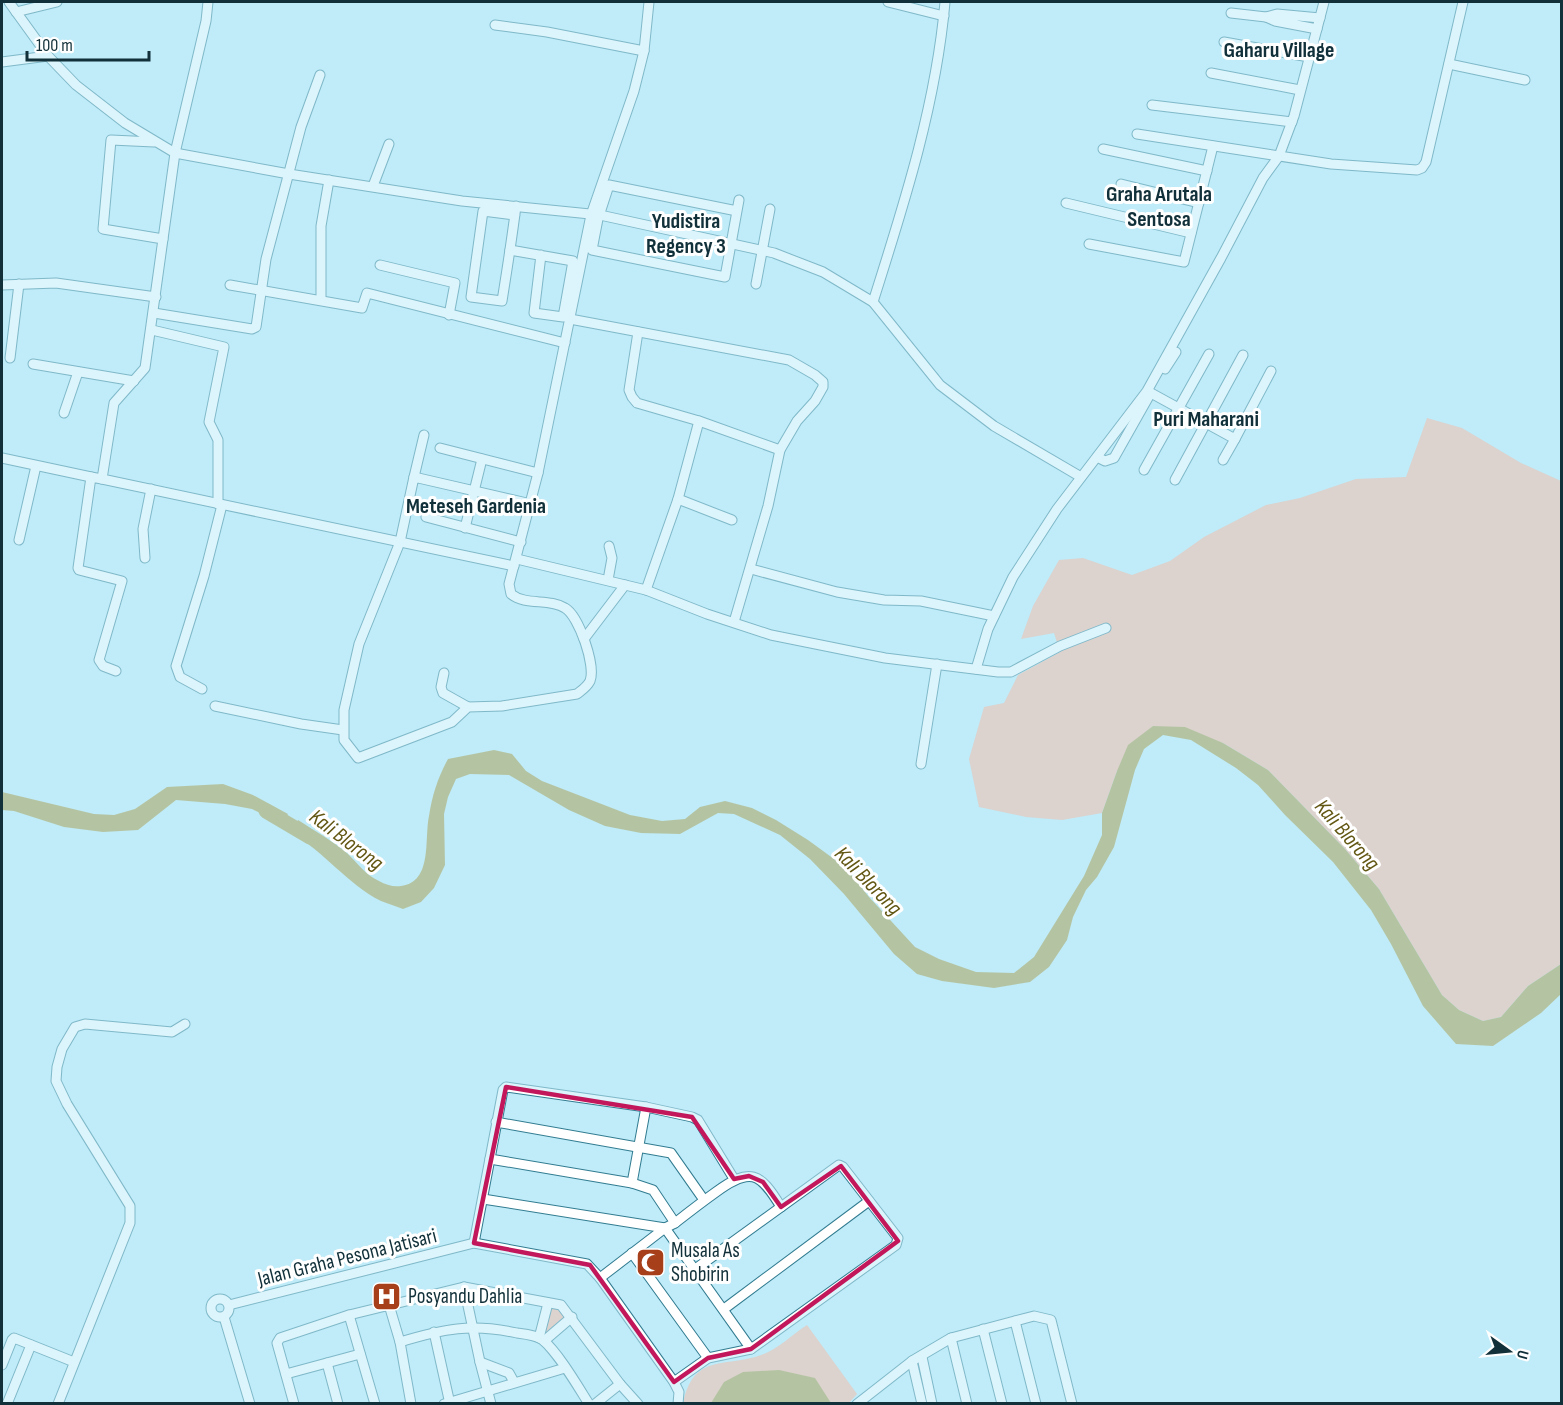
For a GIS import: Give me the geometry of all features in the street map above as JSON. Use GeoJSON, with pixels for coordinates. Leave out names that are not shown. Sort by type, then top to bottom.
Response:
{"type":"FeatureCollection","features":[{"type":"Feature","properties":{"kind":"street"},"geometry":{"type":"LineString","coordinates":[[9,2],[48,56],[76,85],[125,123],[175,153],[515,211]]}},
{"type":"Feature","properties":{"kind":"street"},"geometry":{"type":"LineString","coordinates":[[16,12],[57,2]]}},
{"type":"Feature","properties":{"kind":"street"},"geometry":{"type":"LineString","coordinates":[[102,479],[114,404],[146,369],[175,153],[206,21],[208,2]]}},
{"type":"Feature","properties":{"kind":"street"},"geometry":{"type":"LineString","coordinates":[[444,673],[441,687],[443,693],[468,707],[544,701],[576,694],[585,688],[590,680],[591,673],[584,639],[573,615],[563,607],[519,600],[511,594],[509,584],[531,504],[570,320],[596,216],[645,51],[649,2]]}},
{"type":"Feature","properties":{"kind":"street"},"geometry":{"type":"LineString","coordinates":[[888,2],[944,16]]}},
{"type":"Feature","properties":{"kind":"street"},"geometry":{"type":"LineString","coordinates":[[873,302],[915,170],[932,88],[945,2]]}},
{"type":"Feature","properties":{"kind":"street"},"geometry":{"type":"LineString","coordinates":[[976,669],[988,630],[1013,577],[1081,477],[1147,391],[1263,178],[1279,156],[1292,122],[1324,2]]}},
{"type":"Feature","properties":{"kind":"street"},"geometry":{"type":"LineString","coordinates":[[1137,134],[1331,164],[1417,170],[1422,168],[1426,162],[1463,2]]}},
{"type":"Feature","properties":{"kind":"street"},"geometry":{"type":"LineString","coordinates":[[1231,13],[1266,17],[1317,30]]}},
{"type":"Feature","properties":{"kind":"street"},"geometry":{"type":"LineString","coordinates":[[1266,17],[1277,14],[1320,18]]}},
{"type":"Feature","properties":{"kind":"street"},"geometry":{"type":"LineString","coordinates":[[495,25],[547,32],[645,51]]}},
{"type":"Feature","properties":{"kind":"street"},"geometry":{"type":"LineString","coordinates":[[1224,42],[1310,57]]}},
{"type":"Feature","properties":{"kind":"street"},"geometry":{"type":"LineString","coordinates":[[2,62],[48,56]]}},
{"type":"Feature","properties":{"kind":"street"},"geometry":{"type":"LineString","coordinates":[[1449,64],[1526,80]]}},
{"type":"Feature","properties":{"kind":"street"},"geometry":{"type":"LineString","coordinates":[[1211,73],[1300,90]]}},
{"type":"Feature","properties":{"kind":"street"},"geometry":{"type":"LineString","coordinates":[[154,313],[252,329],[256,327],[266,259],[301,127],[320,75]]}},
{"type":"Feature","properties":{"kind":"street"},"geometry":{"type":"LineString","coordinates":[[1152,105],[1292,122]]}},
{"type":"Feature","properties":{"kind":"street"},"geometry":{"type":"LineString","coordinates":[[157,142],[111,141],[104,229],[163,239]]}},
{"type":"Feature","properties":{"kind":"street"},"geometry":{"type":"LineString","coordinates":[[373,186],[389,144]]}},
{"type":"Feature","properties":{"kind":"street"},"geometry":{"type":"LineString","coordinates":[[1089,244],[1184,262],[1213,146]]}},
{"type":"Feature","properties":{"kind":"street"},"geometry":{"type":"LineString","coordinates":[[1103,149],[1207,171]]}},
{"type":"Feature","properties":{"kind":"street"},"geometry":{"type":"LineString","coordinates":[[321,300],[321,226],[329,180]]}},
{"type":"Feature","properties":{"kind":"street"},"geometry":{"type":"LineString","coordinates":[[1121,184],[1199,203]]}},
{"type":"Feature","properties":{"kind":"street"},"geometry":{"type":"LineString","coordinates":[[737,211],[609,185],[596,216],[592,249],[725,277],[731,244],[737,211],[739,200]]}},
{"type":"Feature","properties":{"kind":"street"},"geometry":{"type":"LineString","coordinates":[[1066,203],[1191,233]]}},
{"type":"Feature","properties":{"kind":"street"},"geometry":{"type":"LineString","coordinates":[[756,284],[770,209]]}},
{"type":"Feature","properties":{"kind":"street"},"geometry":{"type":"LineString","coordinates":[[515,211],[502,301],[471,297],[483,211],[515,211],[596,216],[774,253],[824,272],[873,302],[940,385],[994,426],[1081,477]]}},
{"type":"Feature","properties":{"kind":"street"},"geometry":{"type":"LineString","coordinates":[[510,250],[542,255],[573,261],[563,317],[534,313],[542,255]]}},
{"type":"Feature","properties":{"kind":"street"},"geometry":{"type":"LineString","coordinates":[[380,264],[455,283],[449,315]]}},
{"type":"Feature","properties":{"kind":"street"},"geometry":{"type":"LineString","coordinates":[[2,285],[56,283],[156,297]]}},
{"type":"Feature","properties":{"kind":"street"},"geometry":{"type":"LineString","coordinates":[[10,357],[19,284]]}},
{"type":"Feature","properties":{"kind":"street"},"geometry":{"type":"LineString","coordinates":[[230,285],[362,308],[367,293],[565,343]]}},
{"type":"Feature","properties":{"kind":"street"},"geometry":{"type":"LineString","coordinates":[[570,320],[789,360],[823,382],[823,387],[815,401],[797,421],[780,450],[768,506],[734,622]]}},
{"type":"Feature","properties":{"kind":"street"},"geometry":{"type":"LineString","coordinates":[[152,330],[224,347],[209,422],[218,440],[220,504],[204,576],[176,666],[180,677],[202,689]]}},
{"type":"Feature","properties":{"kind":"street"},"geometry":{"type":"LineString","coordinates":[[638,332],[629,390],[637,403],[699,421],[780,450]]}},
{"type":"Feature","properties":{"kind":"street"},"geometry":{"type":"LineString","coordinates":[[1097,457],[1105,461],[1114,458],[1176,352]]}},
{"type":"Feature","properties":{"kind":"street"},"geometry":{"type":"LineString","coordinates":[[1144,470],[1209,354]]}},
{"type":"Feature","properties":{"kind":"street"},"geometry":{"type":"LineString","coordinates":[[1175,480],[1243,355]]}},
{"type":"Feature","properties":{"kind":"street"},"geometry":{"type":"LineString","coordinates":[[33,364],[134,381]]}},
{"type":"Feature","properties":{"kind":"street"},"geometry":{"type":"LineString","coordinates":[[1223,460],[1271,371]]}},
{"type":"Feature","properties":{"kind":"street"},"geometry":{"type":"LineString","coordinates":[[64,413],[78,372]]}},
{"type":"Feature","properties":{"kind":"street"},"geometry":{"type":"LineString","coordinates":[[1151,393],[1235,439]]}},
{"type":"Feature","properties":{"kind":"street"},"geometry":{"type":"LineString","coordinates":[[645,590],[678,499],[699,421]]}},
{"type":"Feature","properties":{"kind":"street"},"geometry":{"type":"LineString","coordinates":[[424,435],[400,542],[359,644],[344,710],[344,740],[358,758],[452,722],[468,707]]}},
{"type":"Feature","properties":{"kind":"street"},"geometry":{"type":"LineString","coordinates":[[440,448],[538,472]]}},
{"type":"Feature","properties":{"kind":"street"},"geometry":{"type":"LineString","coordinates":[[2,458],[400,542],[608,580],[645,590],[771,635],[864,654],[1011,672],[1060,646],[1106,628]]}},
{"type":"Feature","properties":{"kind":"street"},"geometry":{"type":"LineString","coordinates":[[465,528],[482,459]]}},
{"type":"Feature","properties":{"kind":"street"},"geometry":{"type":"LineString","coordinates":[[19,540],[36,466]]}},
{"type":"Feature","properties":{"kind":"street"},"geometry":{"type":"LineString","coordinates":[[91,477],[78,568],[122,581],[99,660],[103,666],[116,671]]}},
{"type":"Feature","properties":{"kind":"street"},"geometry":{"type":"LineString","coordinates":[[414,477],[531,504]]}},
{"type":"Feature","properties":{"kind":"street"},"geometry":{"type":"LineString","coordinates":[[145,558],[143,529],[151,489]]}},
{"type":"Feature","properties":{"kind":"street"},"geometry":{"type":"LineString","coordinates":[[678,499],[732,520]]}},
{"type":"Feature","properties":{"kind":"street"},"geometry":{"type":"LineString","coordinates":[[426,517],[521,542]]}},
{"type":"Feature","properties":{"kind":"street"},"geometry":{"type":"LineString","coordinates":[[608,580],[612,558],[609,546]]}},
{"type":"Feature","properties":{"kind":"street"},"geometry":{"type":"LineString","coordinates":[[751,569],[837,592],[884,600],[921,601],[994,616]]}},
{"type":"Feature","properties":{"kind":"street"},"geometry":{"type":"LineString","coordinates":[[584,639],[625,585]]}},
{"type":"Feature","properties":{"kind":"street"},"geometry":{"type":"LineString","coordinates":[[921,764],[938,664]]}},
{"type":"Feature","properties":{"kind":"street"},"geometry":{"type":"LineString","coordinates":[[215,706],[343,730]]}},
{"type":"Feature","properties":{"kind":"street"},"geometry":{"type":"LineString","coordinates":[[58,1404],[110,1278],[131,1217],[130,1206],[67,1104],[56,1081],[62,1049],[75,1028],[86,1024],[172,1032],[185,1024]]}},
{"type":"Feature","properties":{"kind":"street"},"geometry":{"type":"LineString","coordinates":[[474,1243],[503,1090],[509,1086],[646,1107],[692,1117],[698,1120],[734,1179]]}},
{"type":"Feature","properties":{"kind":"street"},"geometry":{"type":"LineString","coordinates":[[632,1183],[646,1107]]}},
{"type":"Feature","properties":{"kind":"street"},"geometry":{"type":"LineString","coordinates":[[496,1122],[671,1153],[704,1200]]}},
{"type":"Feature","properties":{"kind":"street"},"geometry":{"type":"LineString","coordinates":[[490,1160],[632,1183],[653,1190],[675,1223]]}},
{"type":"Feature","properties":{"kind":"street"},"geometry":{"type":"LineString","coordinates":[[674,1382],[708,1358],[751,1349],[896,1245],[897,1237],[843,1167],[839,1165],[694,1270]]}},
{"type":"Feature","properties":{"kind":"street"},"geometry":{"type":"LineString","coordinates":[[600,1278],[734,1179],[749,1176],[762,1182],[770,1188],[781,1207]]}},
{"type":"Feature","properties":{"kind":"street"},"geometry":{"type":"LineString","coordinates":[[483,1199],[665,1228],[751,1349]]}},
{"type":"Feature","properties":{"kind":"street"},"geometry":{"type":"LineString","coordinates":[[724,1309],[869,1201]]}},
{"type":"Feature","properties":{"kind":"street","name":"Jalan Graha Pesona Jatisari"},"geometry":{"type":"LineString","coordinates":[[250,1404],[224,1317],[212,1314],[211,1304],[216,1300],[222,1299],[229,1305],[474,1243],[588,1264],[674,1382],[679,1392],[678,1404]]}},
{"type":"Feature","properties":{"kind":"street"},"geometry":{"type":"LineString","coordinates":[[632,1253],[708,1358]]}},
{"type":"Feature","properties":{"kind":"street"},"geometry":{"type":"LineString","coordinates":[[464,1287],[491,1404]]}},
{"type":"Feature","properties":{"kind":"street"},"geometry":{"type":"LineString","coordinates":[[294,1404],[278,1343],[280,1338],[349,1315],[464,1287],[561,1305],[620,1384],[638,1404]]}},
{"type":"Feature","properties":{"kind":"street"},"geometry":{"type":"LineString","coordinates":[[541,1340],[548,1303]]}},
{"type":"Feature","properties":{"kind":"street"},"geometry":{"type":"LineString","coordinates":[[224,1317],[229,1305]]}},
{"type":"Feature","properties":{"kind":"street"},"geometry":{"type":"LineString","coordinates":[[389,1305],[400,1342],[411,1404]]}},
{"type":"Feature","properties":{"kind":"street"},"geometry":{"type":"LineString","coordinates":[[349,1315],[375,1404]]}},
{"type":"Feature","properties":{"kind":"street"},"geometry":{"type":"LineString","coordinates":[[541,1340],[572,1317]]}},
{"type":"Feature","properties":{"kind":"street"},"geometry":{"type":"LineString","coordinates":[[857,1404],[912,1361],[951,1338],[1034,1317],[1051,1320],[1072,1404]]}},
{"type":"Feature","properties":{"kind":"street"},"geometry":{"type":"LineString","coordinates":[[1015,1321],[1036,1404]]}},
{"type":"Feature","properties":{"kind":"street"},"geometry":{"type":"LineString","coordinates":[[400,1342],[434,1332],[472,1326],[511,1331],[541,1340],[565,1368],[589,1404]]}},
{"type":"Feature","properties":{"kind":"street"},"geometry":{"type":"LineString","coordinates":[[983,1329],[1002,1404]]}},
{"type":"Feature","properties":{"kind":"street"},"geometry":{"type":"LineString","coordinates":[[434,1332],[448,1403],[565,1368]]}},
{"type":"Feature","properties":{"kind":"street"},"geometry":{"type":"LineString","coordinates":[[2,1365],[12,1338],[74,1362]]}},
{"type":"Feature","properties":{"kind":"street"},"geometry":{"type":"LineString","coordinates":[[951,1338],[967,1404]]}},
{"type":"Feature","properties":{"kind":"street"},"geometry":{"type":"LineString","coordinates":[[7,1404],[31,1345]]}},
{"type":"Feature","properties":{"kind":"street"},"geometry":{"type":"LineString","coordinates":[[286,1374],[360,1354]]}},
{"type":"Feature","properties":{"kind":"street"},"geometry":{"type":"LineString","coordinates":[[922,1357],[932,1404]]}},
{"type":"Feature","properties":{"kind":"street"},"geometry":{"type":"LineString","coordinates":[[912,1361],[922,1404]]}},
{"type":"Feature","properties":{"kind":"street"},"geometry":{"type":"LineString","coordinates":[[480,1362],[509,1373],[514,1382]]}},
{"type":"Feature","properties":{"kind":"street"},"geometry":{"type":"LineString","coordinates":[[327,1363],[338,1404]]}},
{"type":"Feature","properties":{"kind":"street"},"geometry":{"type":"LineString","coordinates":[[595,1404],[620,1384]]}},
{"type":"Feature","properties":{"kind":"street"},"geometry":{"type":"LineString","coordinates":[[870,1394],[876,1404]]}},
{"type":"Feature","properties":{"kind":"highlighted area"},"geometry":{"type":"Polygon","coordinates":[[[506,1087],[692,1117],[734,1179],[749,1176],[763,1182],[781,1207],[841,1166],[898,1241],[751,1349],[708,1358],[674,1382],[590,1265],[474,1243],[506,1087]]]}},
{"type":"Feature","properties":{"kind":"shaded area"},"geometry":{"type":"Polygon","coordinates":[[[1427,418],[1462,428],[1521,463],[1561,481],[1561,964],[1528,986],[1501,1017],[1483,1021],[1459,1010],[1442,995],[1379,889],[1345,849],[1268,770],[1223,743],[1153,726],[1117,771],[1102,813],[1062,820],[1026,817],[979,807],[969,759],[984,707],[1004,703],[1018,675],[1060,652],[1054,633],[1021,639],[1033,606],[1059,560],[1083,558],[1132,575],[1170,561],[1204,537],[1266,505],[1300,498],[1356,479],[1406,477],[1427,418]]]}},
{"type":"Feature","properties":{"kind":"shaded area"},"geometry":{"type":"Polygon","coordinates":[[[1153,726],[1185,727],[1223,743],[1268,770],[1345,849],[1379,889],[1442,995],[1459,1010],[1483,1021],[1501,1017],[1528,986],[1561,964],[1561,994],[1541,1013],[1493,1046],[1456,1044],[1423,1006],[1371,910],[1333,862],[1258,785],[1236,768],[1191,740],[1163,735],[1144,749],[1135,770],[1114,847],[1097,877],[1086,890],[1073,917],[1067,940],[1049,967],[1030,982],[994,988],[942,981],[917,974],[894,954],[844,894],[810,859],[780,835],[734,814],[718,813],[680,834],[641,833],[605,826],[569,810],[509,775],[470,774],[456,779],[448,797],[444,814],[445,865],[434,888],[421,902],[403,909],[381,901],[357,886],[303,840],[291,833],[298,820],[342,849],[374,879],[392,886],[411,883],[423,868],[432,801],[438,780],[448,759],[494,750],[512,754],[526,771],[542,781],[630,815],[662,821],[685,819],[700,807],[725,801],[752,808],[808,840],[845,867],[915,947],[939,959],[976,972],[1014,973],[1034,957],[1084,876],[1102,835],[1102,813],[1128,745],[1153,726]]]}},
{"type":"Feature","properties":{"kind":"shaded area"},"geometry":{"type":"Polygon","coordinates":[[[223,784],[253,795],[288,814],[282,824],[252,809],[176,800],[138,830],[103,832],[64,827],[14,811],[2,810],[2,792],[94,814],[114,815],[135,809],[167,787],[223,784]]]}},
{"type":"Feature","properties":{"kind":"shaded area"},"geometry":{"type":"Polygon","coordinates":[[[551,1307],[559,1308],[567,1321],[549,1336],[543,1333],[551,1307]]]}},
{"type":"Feature","properties":{"kind":"shaded area"},"geometry":{"type":"Polygon","coordinates":[[[807,1325],[857,1394],[849,1403],[683,1404],[694,1377],[702,1370],[712,1365],[767,1353],[807,1325]]]}},
{"type":"Feature","properties":{"kind":"shaded area"},"geometry":{"type":"Polygon","coordinates":[[[779,1370],[815,1378],[831,1403],[711,1403],[724,1382],[743,1372],[779,1370]]]}},
{"type":"Feature","properties":{"kind":"waterway","name":"Kali Blorong"},"geometry":{"type":"LineString","coordinates":[[266,811],[310,837]]}},
{"type":"Feature","properties":{"kind":"place","name":"Musala As Shobirin"},"geometry":{"type":"Point","coordinates":[650,1262]}},
{"type":"Feature","properties":{"kind":"place","name":"Posyandu Dahlia"},"geometry":{"type":"Point","coordinates":[387,1296]}},
{"type":"Feature","properties":{"kind":"district","name":"Gaharu Village"},"geometry":{"type":"Point","coordinates":[1279,49]}},
{"type":"Feature","properties":{"kind":"district","name":"Graha Arutala Sentosa"},"geometry":{"type":"Point","coordinates":[1159,206]}},
{"type":"Feature","properties":{"kind":"district","name":"Yudistira Regency 3"},"geometry":{"type":"Point","coordinates":[686,232]}},
{"type":"Feature","properties":{"kind":"district","name":"Puri Maharani"},"geometry":{"type":"Point","coordinates":[1206,418]}},
{"type":"Feature","properties":{"kind":"district","name":"Meteseh Gardenia"},"geometry":{"type":"Point","coordinates":[476,505]}}]}
